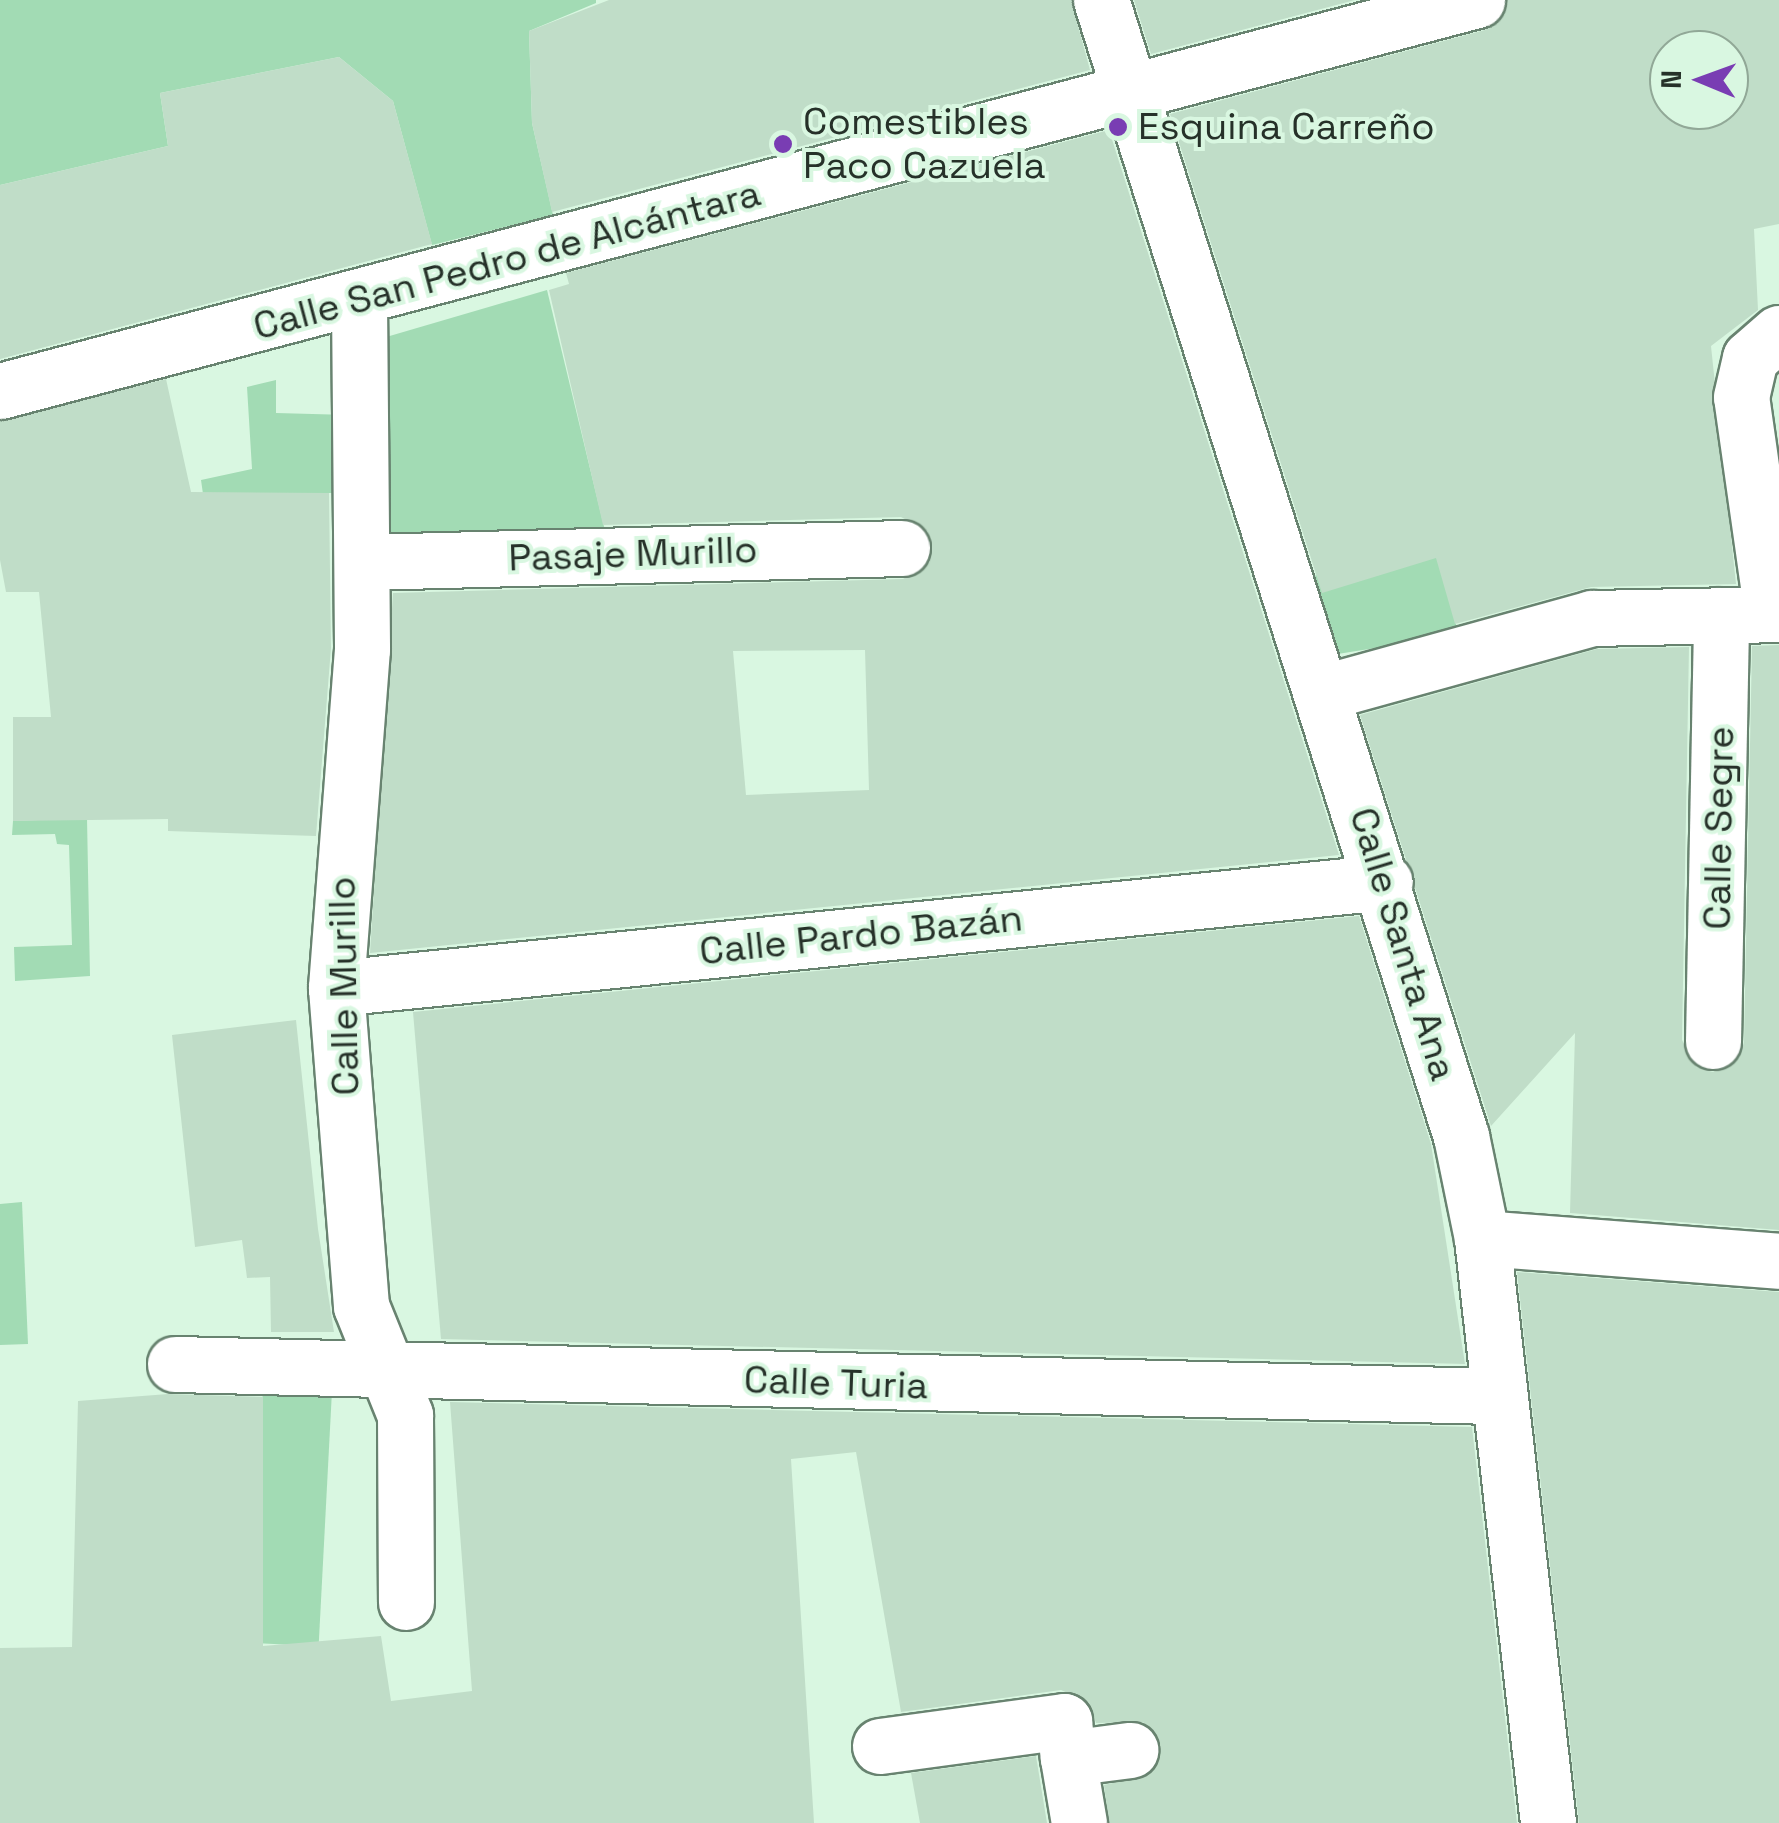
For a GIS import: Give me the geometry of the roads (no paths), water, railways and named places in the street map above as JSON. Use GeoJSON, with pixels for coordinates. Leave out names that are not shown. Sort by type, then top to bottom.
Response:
{"type":"FeatureCollection","features":[{"type":"Feature","properties":{"kind":"street","name":"Calle Santa Ana"},"geometry":{"type":"LineString","coordinates":[[1100,0],[1385,882],[1482,1238],[1548,1823]]}},
{"type":"Feature","properties":{"kind":"street","name":"Calle San Pedro de Alcántara"},"geometry":{"type":"LineString","coordinates":[[0,392],[359,301],[1476,0]]}},
{"type":"Feature","properties":{"kind":"street","name":"Calle Murillo"},"geometry":{"type":"LineString","coordinates":[[359,301],[365,562],[336,988],[361,1306],[405,1415],[406,1602]]}},
{"type":"Feature","properties":{"kind":"street","name":"Calle Segre"},"geometry":{"type":"LineString","coordinates":[[1713,1041],[1757,615],[1741,397],[1750,358],[1779,334]]}},
{"type":"Feature","properties":{"kind":"street","name":"Pasaje Murillo"},"geometry":{"type":"LineString","coordinates":[[365,562],[902,548]]}},
{"type":"Feature","properties":{"kind":"street"},"geometry":{"type":"LineString","coordinates":[[1325,692],[1592,618],[1757,615]]}},
{"type":"Feature","properties":{"kind":"street","name":"Calle Pardo Bazán"},"geometry":{"type":"LineString","coordinates":[[336,988],[1385,882]]}},
{"type":"Feature","properties":{"kind":"street"},"geometry":{"type":"LineString","coordinates":[[1482,1238],[1779,1262]]}},
{"type":"Feature","properties":{"kind":"street","name":"Calle Turia"},"geometry":{"type":"LineString","coordinates":[[175,1364],[388,1365],[463,1376],[1498,1396]]}},
{"type":"Feature","properties":{"kind":"street"},"geometry":{"type":"LineString","coordinates":[[880,1746],[1064,1721],[1080,1823]]}},
{"type":"Feature","properties":{"kind":"street"},"geometry":{"type":"LineString","coordinates":[[1068,1758],[1130,1750]]}},
{"type":"Feature","properties":{"kind":"place","name":"Esquina Carreño"},"geometry":{"type":"Point","coordinates":[1118,127]}},
{"type":"Feature","properties":{"kind":"place","name":"Comestibles Paco Cazuela"},"geometry":{"type":"Point","coordinates":[783,144]}}]}
